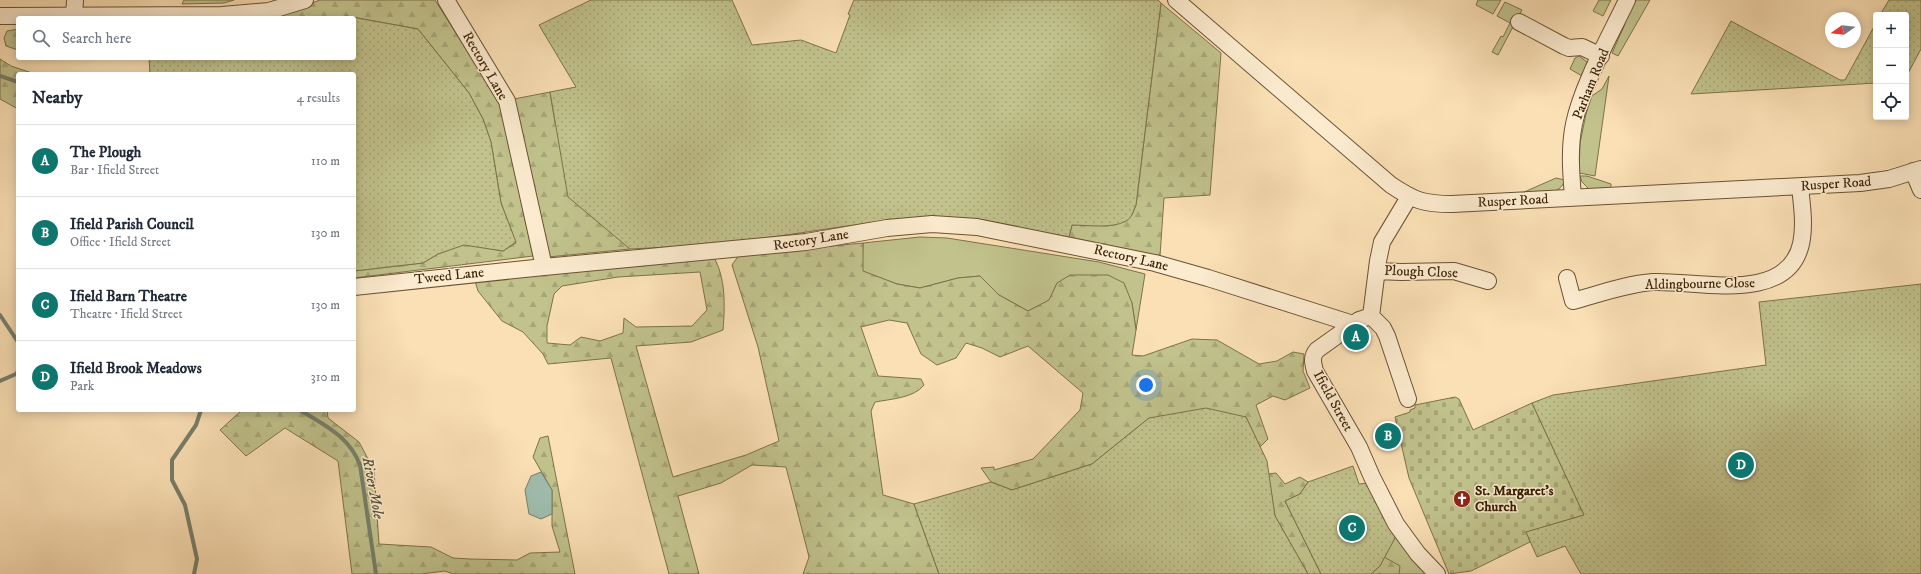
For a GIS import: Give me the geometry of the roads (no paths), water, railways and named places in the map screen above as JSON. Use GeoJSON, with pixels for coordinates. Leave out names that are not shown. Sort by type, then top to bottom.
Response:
{"type":"FeatureCollection","features":[{"type":"Feature","properties":{"kind":"street"},"geometry":{"type":"LineString","coordinates":[[0,16],[75,8],[174,16],[249,7],[278,9],[304,0]]}},
{"type":"Feature","properties":{"kind":"street","name":"Rectory Lane"},"geometry":{"type":"LineString","coordinates":[[446,0],[507,101],[544,267],[806,242],[839,235],[932,224],[977,227],[1155,263],[1215,280],[1353,324]]}},
{"type":"Feature","properties":{"kind":"street","name":"Parham Road"},"geometry":{"type":"LineString","coordinates":[[1573,197],[1571,164],[1574,124],[1583,97],[1627,0]]}},
{"type":"Feature","properties":{"kind":"street","name":"Rusper Road"},"geometry":{"type":"LineString","coordinates":[[1186,3],[1391,185],[1409,197],[1424,202],[1452,204],[1800,187],[1860,183],[1889,179],[1917,170]]}},
{"type":"Feature","properties":{"kind":"street"},"geometry":{"type":"LineString","coordinates":[[1519,22],[1564,46],[1569,48],[1582,47],[1601,56]]}},
{"type":"Feature","properties":{"kind":"street"},"geometry":{"type":"LineString","coordinates":[[1917,170],[1921,190]]}},
{"type":"Feature","properties":{"kind":"street","name":"Aldingbourne Close"},"geometry":{"type":"LineString","coordinates":[[1567,278],[1573,301],[1653,282],[1737,285],[1764,283],[1786,270],[1798,253],[1802,235],[1800,187]]}},
{"type":"Feature","properties":{"kind":"street"},"geometry":{"type":"LineString","coordinates":[[1408,399],[1387,336],[1379,323],[1371,316],[1382,242],[1409,197]]}},
{"type":"Feature","properties":{"kind":"street","name":"Tweed Lane"},"geometry":{"type":"LineString","coordinates":[[356,287],[544,267]]}},
{"type":"Feature","properties":{"kind":"street","name":"Plough Close"},"geometry":{"type":"LineString","coordinates":[[1377,271],[1454,271],[1488,281]]}},
{"type":"Feature","properties":{"kind":"street","name":"Ifield Street"},"geometry":{"type":"LineString","coordinates":[[1371,316],[1366,316],[1353,324],[1317,350],[1313,356],[1313,362],[1316,371],[1359,447],[1383,500],[1404,537],[1437,574]]}},
{"type":"Feature","properties":{"kind":"waterway","name":"River Mole"},"geometry":{"type":"LineString","coordinates":[[0,76],[16,81]]}},
{"type":"Feature","properties":{"kind":"waterway"},"geometry":{"type":"LineString","coordinates":[[0,315],[16,339]]}},
{"type":"Feature","properties":{"kind":"waterway"},"geometry":{"type":"LineString","coordinates":[[0,381],[16,374]]}},
{"type":"Feature","properties":{"kind":"waterway"},"geometry":{"type":"LineString","coordinates":[[194,574],[197,559],[185,505],[172,480],[172,460],[196,425],[200,412]]}},
{"type":"Feature","properties":{"kind":"waterway","name":"River Mole"},"geometry":{"type":"LineString","coordinates":[[303,412],[327,426],[343,439],[355,455],[360,465],[376,574]]}},
{"type":"Feature","properties":{"kind":"place","name":"The Plough"},"geometry":{"type":"Point","coordinates":[1356,337]}},
{"type":"Feature","properties":{"kind":"place","name":"Ifield Parish Council"},"geometry":{"type":"Point","coordinates":[1388,436]}},
{"type":"Feature","properties":{"kind":"place","name":"Ifield Brook Meadows"},"geometry":{"type":"Point","coordinates":[1741,465]}},
{"type":"Feature","properties":{"kind":"place","name":"St. Margaret's Church"},"geometry":{"type":"Point","coordinates":[1462,499]}},
{"type":"Feature","properties":{"kind":"place","name":"Ifield Barn Theatre"},"geometry":{"type":"Point","coordinates":[1352,528]}}]}
